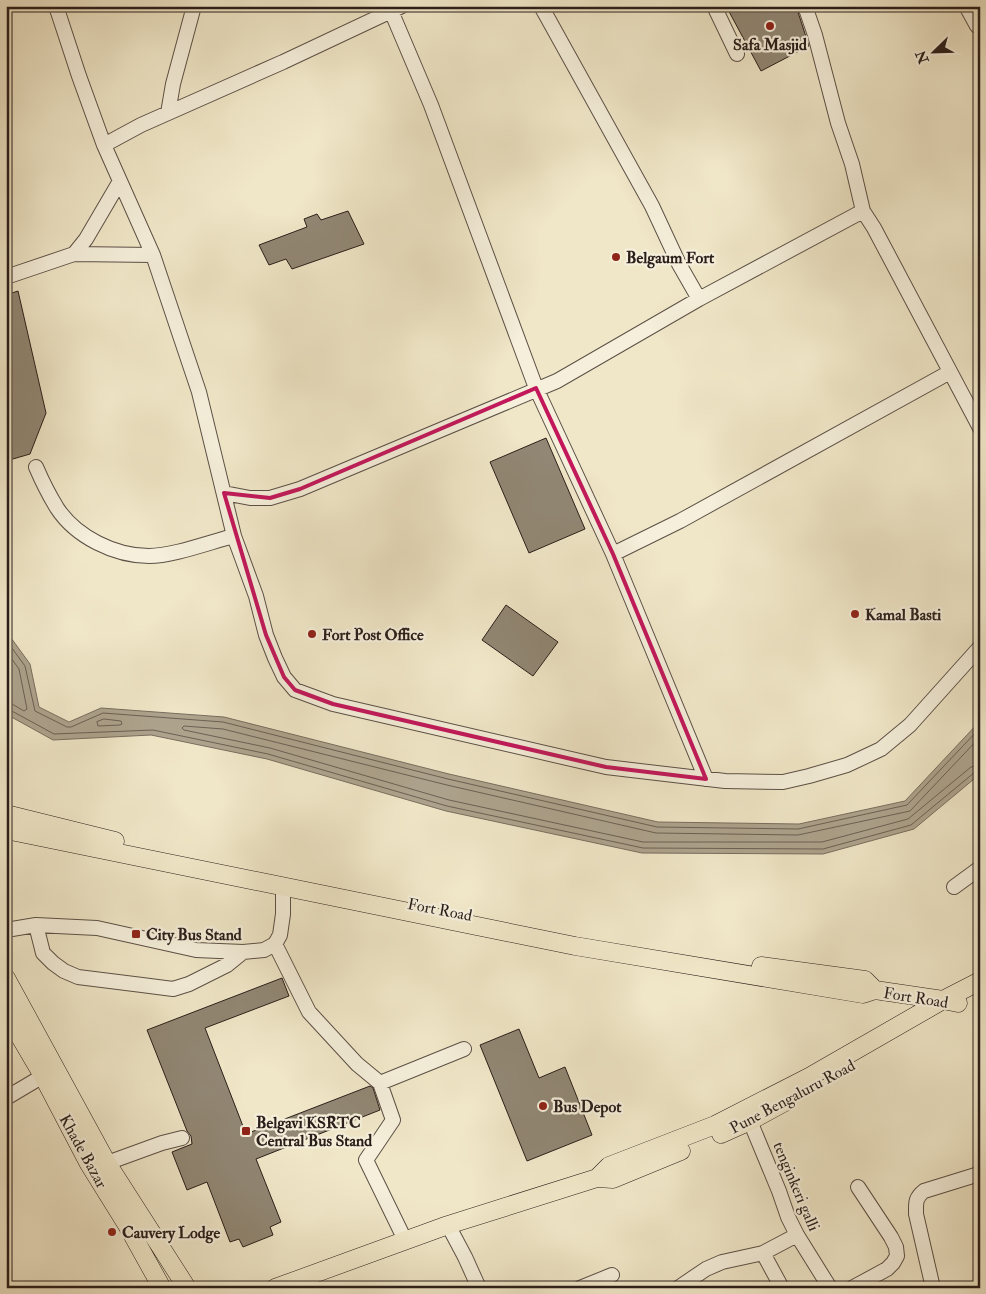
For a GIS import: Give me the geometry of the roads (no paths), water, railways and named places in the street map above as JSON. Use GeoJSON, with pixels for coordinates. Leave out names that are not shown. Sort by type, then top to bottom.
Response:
{"type":"FeatureCollection","features":[{"type":"Feature","properties":{"kind":"main road","name":"Fort Road"},"geometry":{"type":"LineString","coordinates":[[6,814],[283,883]]}},
{"type":"Feature","properties":{"kind":"main road","name":"Fort Road"},"geometry":{"type":"LineString","coordinates":[[6,830],[628,946],[865,980],[875,990],[951,1001]]}},
{"type":"Feature","properties":{"kind":"main road"},"geometry":{"type":"LineString","coordinates":[[6,978],[106,1163],[187,1288]]}},
{"type":"Feature","properties":{"kind":"main road"},"geometry":{"type":"LineString","coordinates":[[275,1288],[448,1225],[597,1178],[609,1166],[715,1125],[809,1077],[951,1001],[980,981]]}},
{"type":"Feature","properties":{"kind":"main road","name":"Pune Bengaluru Road"},"geometry":{"type":"LineString","coordinates":[[597,1178],[613,1179],[750,1122],[934,1016],[951,1001],[980,992]]}},
{"type":"Feature","properties":{"kind":"main road","name":"Khade Bazar"},"geometry":{"type":"LineString","coordinates":[[6,1013],[43,1076],[89,1164],[127,1225],[162,1288]]}},
{"type":"Feature","properties":{"kind":"street"},"geometry":{"type":"LineString","coordinates":[[56,6],[104,146],[153,255],[199,392],[234,536],[256,596],[266,635],[284,677],[295,690],[333,704],[606,767],[726,782],[784,782],[847,765],[881,750],[910,725],[980,647]]}},
{"type":"Feature","properties":{"kind":"street"},"geometry":{"type":"LineString","coordinates":[[168,113],[173,84],[194,6]]}},
{"type":"Feature","properties":{"kind":"street"},"geometry":{"type":"LineString","coordinates":[[541,6],[652,206],[679,264],[699,299]]}},
{"type":"Feature","properties":{"kind":"street"},"geometry":{"type":"LineString","coordinates":[[714,6],[737,54]]}},
{"type":"Feature","properties":{"kind":"street"},"geometry":{"type":"LineString","coordinates":[[804,6],[822,58],[838,123],[852,164],[863,211],[874,228],[980,428]]}},
{"type":"Feature","properties":{"kind":"street"},"geometry":{"type":"LineString","coordinates":[[966,6],[977,26]]}},
{"type":"Feature","properties":{"kind":"street"},"geometry":{"type":"LineString","coordinates":[[104,146],[142,125],[283,62],[394,8],[536,388],[613,554],[706,779]]}},
{"type":"Feature","properties":{"kind":"street"},"geometry":{"type":"LineString","coordinates":[[74,254],[86,238],[120,181]]}},
{"type":"Feature","properties":{"kind":"street"},"geometry":{"type":"LineString","coordinates":[[224,493],[250,498],[270,498],[300,489],[557,380],[699,299],[863,211]]}},
{"type":"Feature","properties":{"kind":"street"},"geometry":{"type":"LineString","coordinates":[[6,277],[74,254],[153,255]]}},
{"type":"Feature","properties":{"kind":"street"},"geometry":{"type":"LineString","coordinates":[[613,554],[680,521],[950,372]]}},
{"type":"Feature","properties":{"kind":"street"},"geometry":{"type":"LineString","coordinates":[[36,467],[58,510],[74,527],[94,542],[118,551],[149,556],[174,553],[234,536]]}},
{"type":"Feature","properties":{"kind":"street"},"geometry":{"type":"LineString","coordinates":[[954,887],[980,868]]}},
{"type":"Feature","properties":{"kind":"street"},"geometry":{"type":"LineString","coordinates":[[6,930],[36,925],[97,928],[196,950],[243,952],[264,950],[275,944],[280,935],[283,914],[283,883]]}},
{"type":"Feature","properties":{"kind":"street"},"geometry":{"type":"LineString","coordinates":[[36,925],[43,953],[64,971],[78,976],[124,983],[173,989],[207,976],[227,965],[243,952]]}},
{"type":"Feature","properties":{"kind":"street"},"geometry":{"type":"LineString","coordinates":[[275,944],[308,1012],[357,1064],[380,1083],[393,1120],[366,1160],[405,1240]]}},
{"type":"Feature","properties":{"kind":"street"},"geometry":{"type":"LineString","coordinates":[[380,1083],[464,1049]]}},
{"type":"Feature","properties":{"kind":"street"},"geometry":{"type":"LineString","coordinates":[[6,1098],[43,1076]]}},
{"type":"Feature","properties":{"kind":"street","name":"tenginkeri galli"},"geometry":{"type":"LineString","coordinates":[[750,1122],[788,1217],[830,1288]]}},
{"type":"Feature","properties":{"kind":"street"},"geometry":{"type":"LineString","coordinates":[[106,1163],[182,1138]]}},
{"type":"Feature","properties":{"kind":"street"},"geometry":{"type":"LineString","coordinates":[[933,1288],[916,1214],[918,1196],[924,1191],[979,1174]]}},
{"type":"Feature","properties":{"kind":"street"},"geometry":{"type":"LineString","coordinates":[[852,1288],[894,1264],[896,1256],[896,1247],[892,1237],[858,1187]]}},
{"type":"Feature","properties":{"kind":"street"},"geometry":{"type":"LineString","coordinates":[[448,1225],[479,1288]]}},
{"type":"Feature","properties":{"kind":"street"},"geometry":{"type":"LineString","coordinates":[[678,1288],[706,1269],[722,1262],[763,1253],[797,1235]]}},
{"type":"Feature","properties":{"kind":"street"},"geometry":{"type":"LineString","coordinates":[[763,1253],[782,1288]]}},
{"type":"Feature","properties":{"kind":"street"},"geometry":{"type":"LineString","coordinates":[[580,1288],[612,1275]]}},
{"type":"Feature","properties":{"kind":"water"},"geometry":{"type":"Polygon","coordinates":[[[6,631],[30,664],[39,707],[69,722],[101,708],[224,717],[449,774],[658,822],[799,824],[905,801],[980,721],[980,774],[914,829],[823,854],[642,853],[446,811],[267,759],[151,735],[53,740],[6,714],[6,631]]]}},
{"type":"Feature","properties":{"kind":"place","name":"Safa Masjid"},"geometry":{"type":"Point","coordinates":[770,26]}},
{"type":"Feature","properties":{"kind":"place","name":"Belgaum Fort"},"geometry":{"type":"Point","coordinates":[616,257]}},
{"type":"Feature","properties":{"kind":"place","name":"Kamal Basti"},"geometry":{"type":"Point","coordinates":[855,614]}},
{"type":"Feature","properties":{"kind":"place","name":"Fort Post Office"},"geometry":{"type":"Point","coordinates":[312,634]}},
{"type":"Feature","properties":{"kind":"place","name":"City Bus Stand"},"geometry":{"type":"Point","coordinates":[136,934]}},
{"type":"Feature","properties":{"kind":"place","name":"Bus Depot"},"geometry":{"type":"Point","coordinates":[543,1106]}},
{"type":"Feature","properties":{"kind":"place","name":"Belgavi KSRTC Central Bus Stand"},"geometry":{"type":"Point","coordinates":[246,1131]}},
{"type":"Feature","properties":{"kind":"place","name":"Cauvery Lodge"},"geometry":{"type":"Point","coordinates":[112,1232]}}]}
